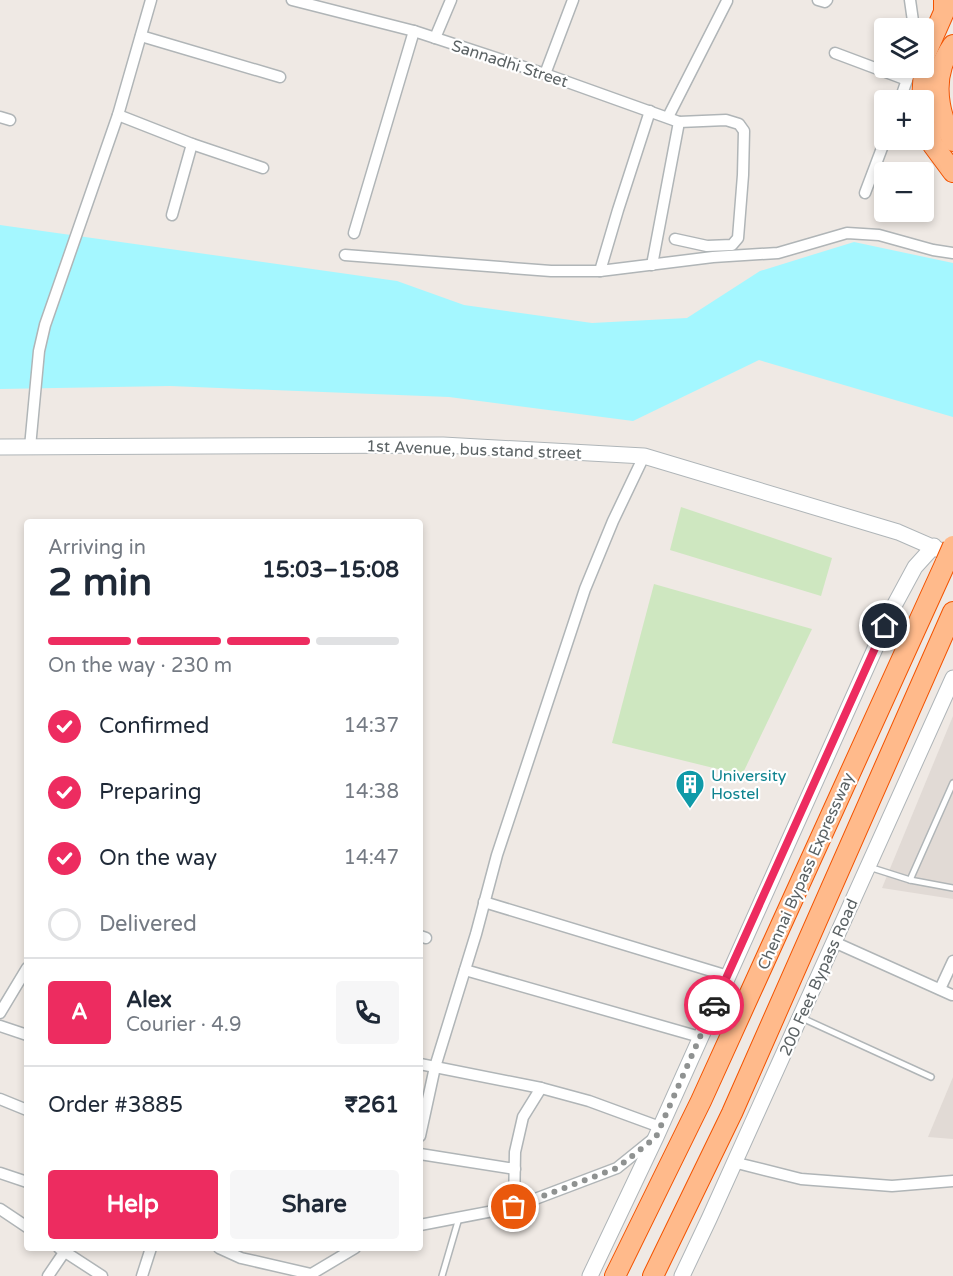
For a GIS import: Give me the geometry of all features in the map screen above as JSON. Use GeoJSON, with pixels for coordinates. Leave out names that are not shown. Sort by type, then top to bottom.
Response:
{"type":"FeatureCollection","features":[{"type":"Feature","properties":{"kind":"highway"},"geometry":{"type":"LineString","coordinates":[[923,90],[925,55],[944,6]]}},
{"type":"Feature","properties":{"kind":"highway"},"geometry":{"type":"LineString","coordinates":[[953,45],[942,65],[938,85],[944,124],[953,141]]}},
{"type":"Feature","properties":{"kind":"highway"},"geometry":{"type":"LineString","coordinates":[[934,146],[953,172]]}},
{"type":"Feature","properties":{"kind":"highway","name":"Chennai Bypass Expressway"},"geometry":{"type":"LineString","coordinates":[[615,1276],[701,1101],[947,552]]}},
{"type":"Feature","properties":{"kind":"highway","name":"Chennai Bypass Expressway"},"geometry":{"type":"LineString","coordinates":[[653,1276],[732,1113],[953,612]]}},
{"type":"Feature","properties":{"kind":"street"},"geometry":{"type":"LineString","coordinates":[[30,447],[39,351],[45,325],[118,115],[151,0]]}},
{"type":"Feature","properties":{"kind":"street","name":"Sannadhi Street"},"geometry":{"type":"LineString","coordinates":[[292,0],[414,31],[545,74],[679,122],[726,120],[739,124],[744,131],[738,238],[732,244],[707,246],[675,239]]}},
{"type":"Feature","properties":{"kind":"street"},"geometry":{"type":"LineString","coordinates":[[435,38],[451,0]]}},
{"type":"Feature","properties":{"kind":"street"},"geometry":{"type":"LineString","coordinates":[[545,74],[573,0]]}},
{"type":"Feature","properties":{"kind":"street"},"geometry":{"type":"LineString","coordinates":[[818,0],[825,2],[827,0]]}},
{"type":"Feature","properties":{"kind":"street"},"geometry":{"type":"LineString","coordinates":[[910,0],[913,18]]}},
{"type":"Feature","properties":{"kind":"street"},"geometry":{"type":"LineString","coordinates":[[668,117],[727,1]]}},
{"type":"Feature","properties":{"kind":"street"},"geometry":{"type":"LineString","coordinates":[[354,233],[414,31]]}},
{"type":"Feature","properties":{"kind":"street"},"geometry":{"type":"LineString","coordinates":[[141,36],[280,77]]}},
{"type":"Feature","properties":{"kind":"street"},"geometry":{"type":"LineString","coordinates":[[835,53],[907,80],[904,90]]}},
{"type":"Feature","properties":{"kind":"street"},"geometry":{"type":"LineString","coordinates":[[600,271],[650,111]]}},
{"type":"Feature","properties":{"kind":"street"},"geometry":{"type":"LineString","coordinates":[[118,115],[192,144],[263,168]]}},
{"type":"Feature","properties":{"kind":"street"},"geometry":{"type":"LineString","coordinates":[[652,265],[679,122]]}},
{"type":"Feature","properties":{"kind":"street"},"geometry":{"type":"LineString","coordinates":[[172,215],[192,144]]}},
{"type":"Feature","properties":{"kind":"street"},"geometry":{"type":"LineString","coordinates":[[865,193],[881,150]]}},
{"type":"Feature","properties":{"kind":"street"},"geometry":{"type":"LineString","coordinates":[[345,255],[551,271],[600,271],[713,257],[778,253],[847,233],[879,235],[933,250],[953,253]]}},
{"type":"Feature","properties":{"kind":"street","name":"1st Avenue, bus stand street"},"geometry":{"type":"LineString","coordinates":[[0,447],[443,445],[644,456],[898,532],[947,552]]}},
{"type":"Feature","properties":{"kind":"street"},"geometry":{"type":"LineString","coordinates":[[423,1122],[435,1067],[497,855],[585,589],[613,521],[644,456]]}},
{"type":"Feature","properties":{"kind":"street"},"geometry":{"type":"LineString","coordinates":[[590,1276],[658,1132],[895,604],[915,567],[947,552]]}},
{"type":"Feature","properties":{"kind":"street","name":"200 Feet Bypass Road"},"geometry":{"type":"LineString","coordinates":[[682,1276],[953,678]]}},
{"type":"Feature","properties":{"kind":"street"},"geometry":{"type":"LineString","coordinates":[[484,902],[728,976]]}},
{"type":"Feature","properties":{"kind":"street"},"geometry":{"type":"LineString","coordinates":[[834,942],[952,995]]}},
{"type":"Feature","properties":{"kind":"street"},"geometry":{"type":"LineString","coordinates":[[940,989],[953,962]]}},
{"type":"Feature","properties":{"kind":"street"},"geometry":{"type":"LineString","coordinates":[[465,970],[700,1037]]}},
{"type":"Feature","properties":{"kind":"street"},"geometry":{"type":"LineString","coordinates":[[0,1013],[24,973]]}},
{"type":"Feature","properties":{"kind":"street"},"geometry":{"type":"LineString","coordinates":[[0,1026],[24,1034]]}},
{"type":"Feature","properties":{"kind":"street"},"geometry":{"type":"LineString","coordinates":[[423,1065],[541,1088],[589,1101],[658,1132]]}},
{"type":"Feature","properties":{"kind":"street"},"geometry":{"type":"LineString","coordinates":[[514,1207],[515,1152],[523,1117],[541,1088]]}},
{"type":"Feature","properties":{"kind":"street"},"geometry":{"type":"LineString","coordinates":[[0,1099],[24,1109]]}},
{"type":"Feature","properties":{"kind":"street"},"geometry":{"type":"LineString","coordinates":[[423,1224],[514,1207],[617,1168],[658,1132]]}},
{"type":"Feature","properties":{"kind":"street"},"geometry":{"type":"LineString","coordinates":[[423,1154],[515,1168]]}},
{"type":"Feature","properties":{"kind":"street"},"geometry":{"type":"LineString","coordinates":[[736,1161],[801,1179],[892,1186],[953,1181]]}},
{"type":"Feature","properties":{"kind":"street"},"geometry":{"type":"LineString","coordinates":[[0,1173],[24,1181]]}},
{"type":"Feature","properties":{"kind":"street"},"geometry":{"type":"LineString","coordinates":[[0,1209],[24,1225]]}},
{"type":"Feature","properties":{"kind":"street"},"geometry":{"type":"LineString","coordinates":[[48,1276],[61,1251]]}},
{"type":"Feature","properties":{"kind":"street"},"geometry":{"type":"LineString","coordinates":[[64,1251],[108,1276]]}},
{"type":"Feature","properties":{"kind":"street"},"geometry":{"type":"LineString","coordinates":[[142,1276],[150,1251]]}},
{"type":"Feature","properties":{"kind":"street"},"geometry":{"type":"LineString","coordinates":[[226,1251],[241,1258],[310,1275],[350,1251]]}},
{"type":"Feature","properties":{"kind":"lane"},"geometry":{"type":"LineString","coordinates":[[910,880],[953,783]]}},
{"type":"Feature","properties":{"kind":"lane"},"geometry":{"type":"LineString","coordinates":[[868,867],[910,880],[953,888]]}},
{"type":"Feature","properties":{"kind":"lane"},"geometry":{"type":"LineString","coordinates":[[800,1018],[931,1077]]}},
{"type":"Feature","properties":{"kind":"lane"},"geometry":{"type":"LineString","coordinates":[[442,1276],[459,1218]]}},
{"type":"Feature","properties":{"kind":"shaded area"},"geometry":{"type":"Polygon","coordinates":[[[953,716],[953,899],[882,888],[953,716]]]}},
{"type":"Feature","properties":{"kind":"shaded area"},"geometry":{"type":"Polygon","coordinates":[[[953,1077],[953,1139],[928,1137],[953,1077]]]}},
{"type":"Feature","properties":{"kind":"green space"},"geometry":{"type":"Polygon","coordinates":[[[681,507],[832,558],[821,596],[670,550],[681,507]]]}},
{"type":"Feature","properties":{"kind":"green space"},"geometry":{"type":"Polygon","coordinates":[[[654,584],[812,629],[742,775],[612,743],[654,584]]]}},
{"type":"Feature","properties":{"kind":"water"},"geometry":{"type":"Polygon","coordinates":[[[0,225],[397,281],[464,305],[592,323],[687,318],[760,271],[854,242],[953,263],[953,417],[759,360],[633,421],[449,397],[170,386],[0,389],[0,225]]]}},
{"type":"Feature","properties":{"kind":"way so far"},"geometry":{"type":"LineString","coordinates":[[514,1207],[617,1168],[656,1137],[714,1005]]}},
{"type":"Feature","properties":{"kind":"place","name":"University Hostel"},"geometry":{"type":"Point","coordinates":[690,810]}},
{"type":"Feature","properties":{"kind":"route"},"geometry":{"type":"LineString","coordinates":[[714,1005],[885,626]]}}]}
